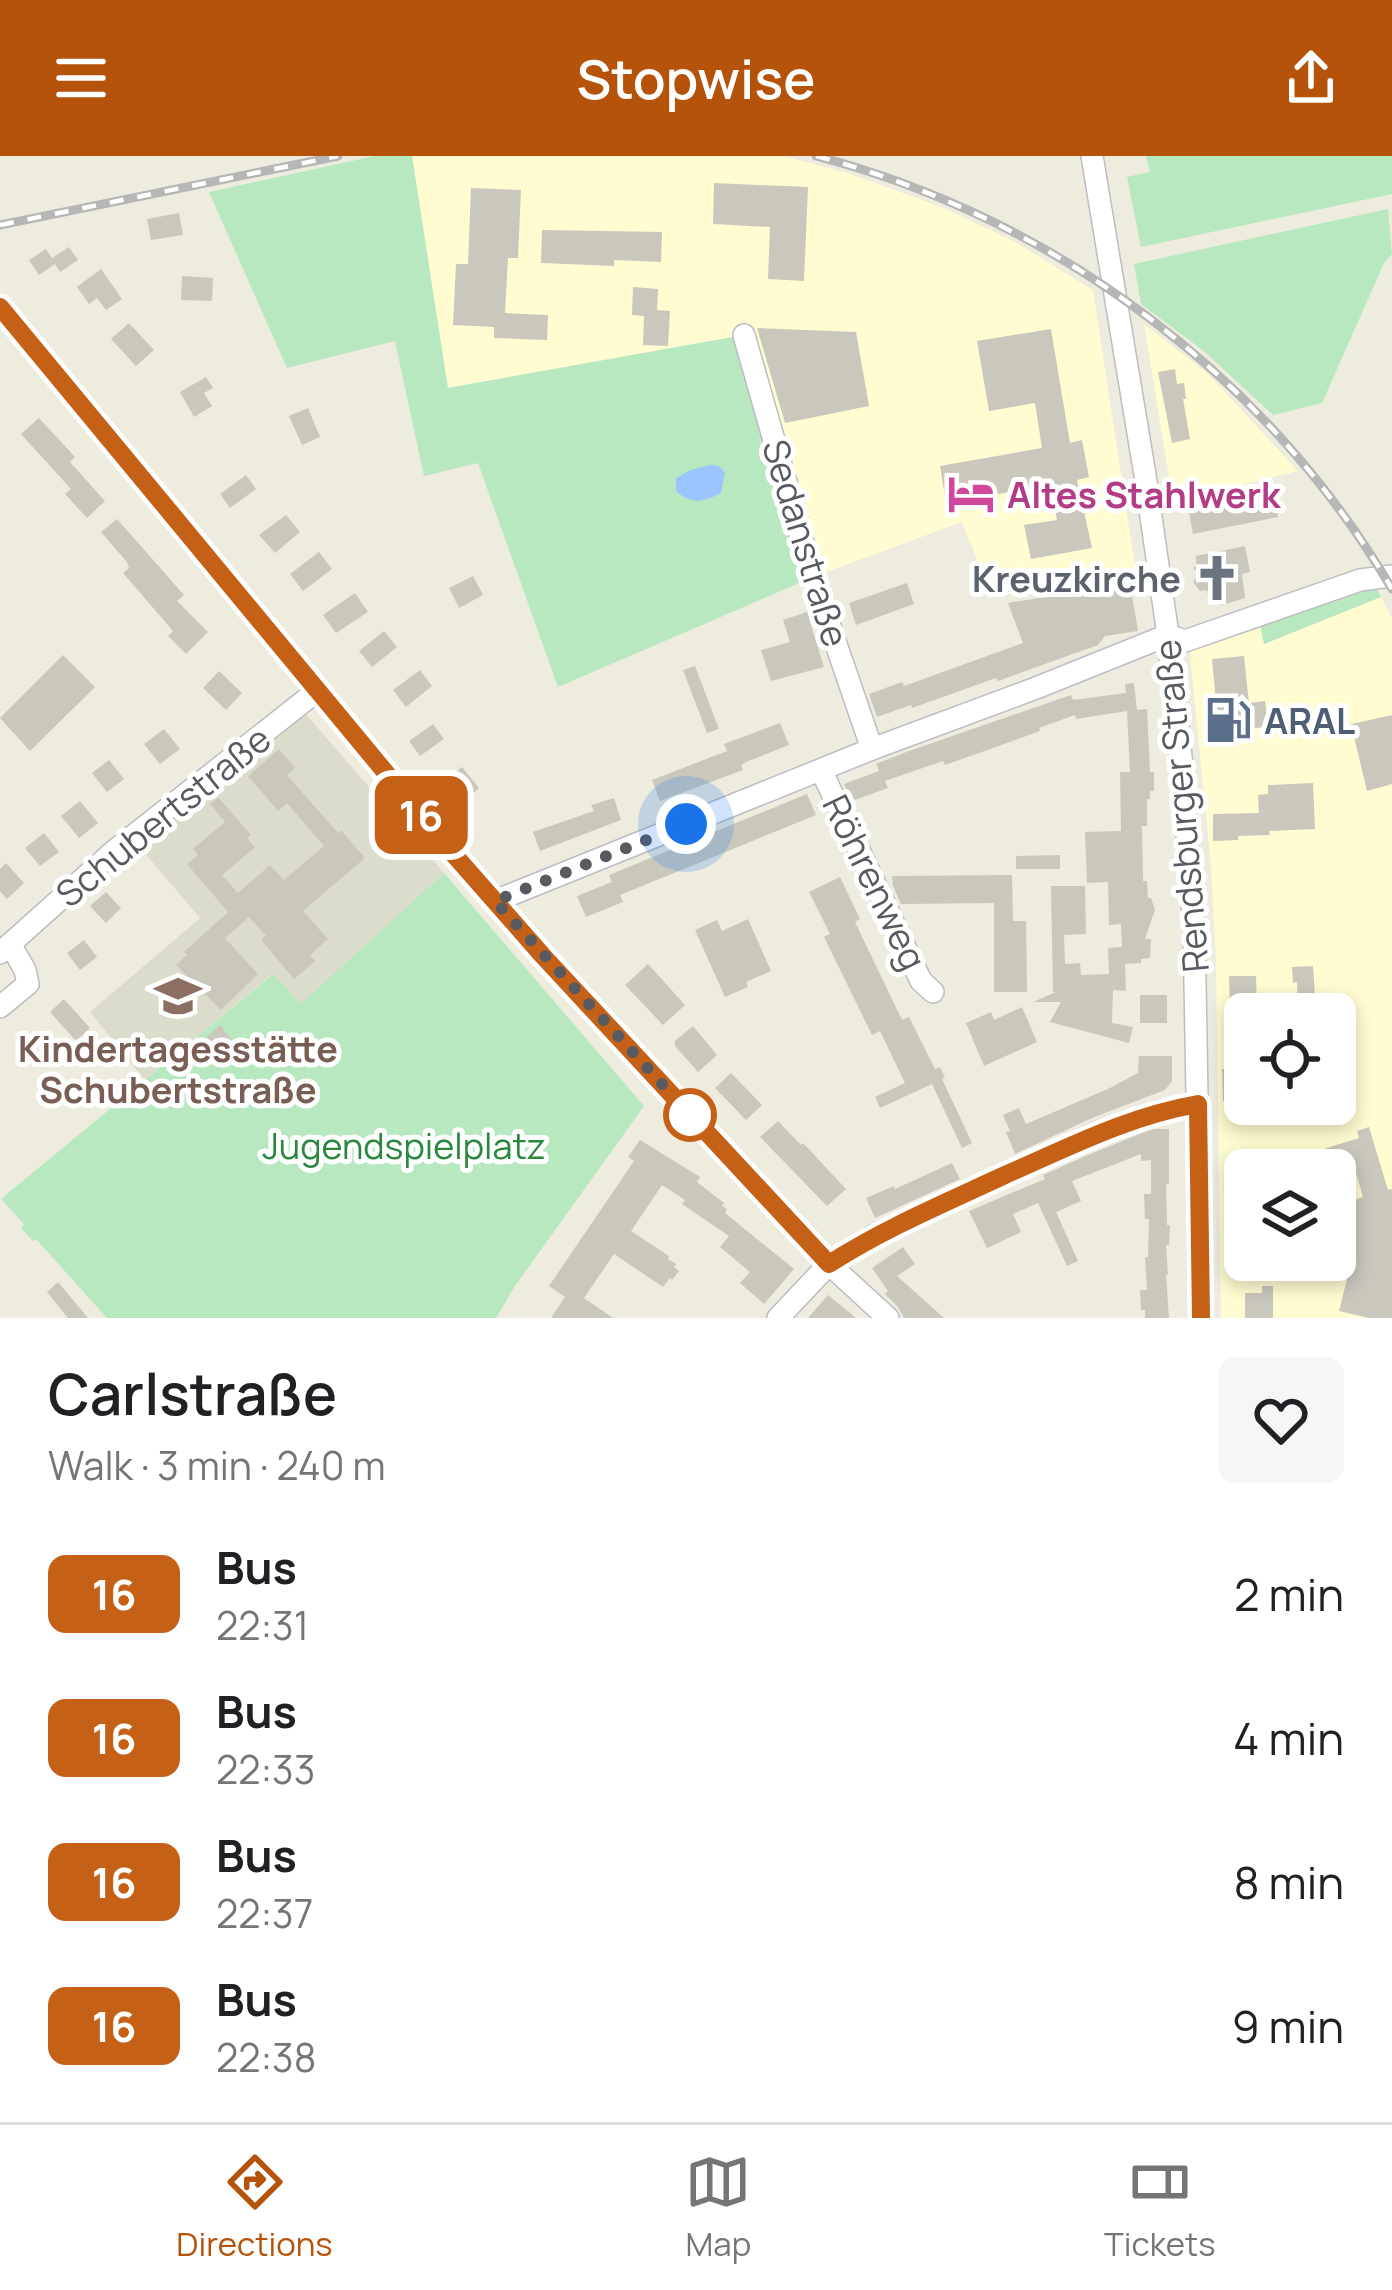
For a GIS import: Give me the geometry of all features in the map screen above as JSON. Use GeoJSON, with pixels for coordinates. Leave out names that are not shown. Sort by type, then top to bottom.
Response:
{"type":"FeatureCollection","features":[{"type":"Feature","properties":{"kind":"street","name":"Rendsburger Straße"},"geometry":{"type":"LineString","coordinates":[[1092,156],[1168,635],[1182,766],[1194,927],[1202,1318]]}},
{"type":"Feature","properties":{"kind":"street"},"geometry":{"type":"LineString","coordinates":[[0,307],[495,901],[829,1264],[888,1318]]}},
{"type":"Feature","properties":{"kind":"street","name":"Sedanstraße"},"geometry":{"type":"LineString","coordinates":[[744,335],[813,577],[872,748]]}},
{"type":"Feature","properties":{"kind":"street"},"geometry":{"type":"LineString","coordinates":[[495,901],[872,748],[1168,635],[1185,641],[1360,580],[1392,576]]}},
{"type":"Feature","properties":{"kind":"street","name":"Schubertstraße"},"geometry":{"type":"LineString","coordinates":[[0,1007],[28,984],[26,970],[5,948],[114,851],[318,690]]}},
{"type":"Feature","properties":{"kind":"street","name":"Röhrenweg"},"geometry":{"type":"LineString","coordinates":[[820,770],[921,981],[933,992]]}},
{"type":"Feature","properties":{"kind":"street"},"geometry":{"type":"LineString","coordinates":[[778,1318],[829,1264],[873,1236],[1097,1132],[1159,1111],[1198,1104]]}},
{"type":"Feature","properties":{"kind":"shaded area"},"geometry":{"type":"Polygon","coordinates":[[[412,156],[783,156],[903,193],[1015,242],[1093,290],[1136,573],[992,597],[962,522],[813,577],[744,335],[447,388],[412,156]]]}},
{"type":"Feature","properties":{"kind":"shaded area"},"geometry":{"type":"Polygon","coordinates":[[[1144,324],[1207,373],[1298,471],[1173,502],[1144,324]]]}},
{"type":"Feature","properties":{"kind":"shaded area"},"geometry":{"type":"Polygon","coordinates":[[[1381,597],[1392,619],[1392,1318],[1221,1318],[1216,960],[1190,653],[1260,625],[1265,644],[1381,597]]]}},
{"type":"Feature","properties":{"kind":"shaded area"},"geometry":{"type":"Polygon","coordinates":[[[304,712],[444,873],[301,1005],[272,974],[145,1080],[90,1012],[200,918],[137,844],[304,712]]]}},
{"type":"Feature","properties":{"kind":"green space"},"geometry":{"type":"Polygon","coordinates":[[[375,156],[412,156],[448,388],[744,335],[813,577],[558,687],[478,463],[424,476],[395,341],[287,368],[209,192],[375,156]]]}},
{"type":"Feature","properties":{"kind":"green space"},"geometry":{"type":"Polygon","coordinates":[[[1146,156],[1392,156],[1392,194],[1141,247],[1127,177],[1150,172],[1146,156]]]}},
{"type":"Feature","properties":{"kind":"green space"},"geometry":{"type":"Polygon","coordinates":[[[1388,209],[1392,254],[1322,403],[1273,415],[1205,352],[1141,304],[1134,264],[1388,209]]]}},
{"type":"Feature","properties":{"kind":"green space"},"geometry":{"type":"Polygon","coordinates":[[[1374,583],[1381,597],[1264,644],[1260,625],[1374,583]]]}},
{"type":"Feature","properties":{"kind":"green space","name":"Jugendspielplatz"},"geometry":{"type":"Polygon","coordinates":[[[444,873],[644,1106],[496,1318],[107,1318],[21,1228],[24,1224],[1,1199],[273,974],[301,1004],[444,873]]]}},
{"type":"Feature","properties":{"kind":"water"},"geometry":{"type":"Polygon","coordinates":[[[710,465],[725,473],[721,493],[698,501],[676,491],[676,478],[710,465]]]}},
{"type":"Feature","properties":{"kind":"building"},"geometry":{"type":"Polygon","coordinates":[[[714,183],[808,187],[804,281],[768,279],[770,227],[713,224],[714,183]]]}},
{"type":"Feature","properties":{"kind":"building"},"geometry":{"type":"Polygon","coordinates":[[[471,188],[521,190],[518,258],[508,258],[505,313],[548,315],[547,340],[494,338],[494,327],[453,325],[456,264],[468,264],[471,188]]]}},
{"type":"Feature","properties":{"kind":"building"},"geometry":{"type":"Polygon","coordinates":[[[179,213],[183,235],[151,240],[147,219],[179,213]]]}},
{"type":"Feature","properties":{"kind":"building"},"geometry":{"type":"Polygon","coordinates":[[[542,230],[662,232],[661,262],[614,260],[614,266],[541,263],[542,230]]]}},
{"type":"Feature","properties":{"kind":"building"},"geometry":{"type":"Polygon","coordinates":[[[69,247],[78,260],[60,272],[55,264],[39,275],[29,260],[46,249],[52,258],[69,247]]]}},
{"type":"Feature","properties":{"kind":"building"},"geometry":{"type":"Polygon","coordinates":[[[101,269],[122,299],[106,310],[97,298],[89,304],[77,287],[101,269]]]}},
{"type":"Feature","properties":{"kind":"building"},"geometry":{"type":"Polygon","coordinates":[[[182,276],[213,278],[212,301],[181,300],[182,276]]]}},
{"type":"Feature","properties":{"kind":"building"},"geometry":{"type":"Polygon","coordinates":[[[633,287],[658,289],[657,310],[670,311],[668,346],[643,345],[644,316],[632,315],[633,287]]]}},
{"type":"Feature","properties":{"kind":"building"},"geometry":{"type":"Polygon","coordinates":[[[129,323],[154,350],[136,366],[111,339],[129,323]]]}},
{"type":"Feature","properties":{"kind":"building"},"geometry":{"type":"Polygon","coordinates":[[[757,328],[856,332],[869,406],[785,423],[757,328]]]}},
{"type":"Feature","properties":{"kind":"building"},"geometry":{"type":"Polygon","coordinates":[[[1051,329],[1070,443],[1082,440],[1089,477],[1077,480],[1092,548],[1031,559],[1024,525],[1057,520],[1050,485],[946,503],[940,466],[1042,448],[1035,403],[989,411],[977,341],[1051,329]]]}},
{"type":"Feature","properties":{"kind":"building"},"geometry":{"type":"Polygon","coordinates":[[[1175,369],[1177,384],[1184,383],[1190,439],[1172,443],[1158,372],[1175,369]]]}},
{"type":"Feature","properties":{"kind":"building"},"geometry":{"type":"Polygon","coordinates":[[[206,377],[213,388],[204,393],[212,406],[194,417],[180,392],[206,377]]]}},
{"type":"Feature","properties":{"kind":"building"},"geometry":{"type":"Polygon","coordinates":[[[308,408],[320,437],[302,445],[289,416],[308,408]]]}},
{"type":"Feature","properties":{"kind":"building"},"geometry":{"type":"Polygon","coordinates":[[[39,418],[75,457],[70,462],[105,501],[87,518],[65,494],[71,489],[21,434],[39,418]]]}},
{"type":"Feature","properties":{"kind":"building"},"geometry":{"type":"Polygon","coordinates":[[[246,475],[256,489],[230,508],[220,494],[246,475]]]}},
{"type":"Feature","properties":{"kind":"building"},"geometry":{"type":"Polygon","coordinates":[[[1272,485],[1278,517],[1193,534],[1187,502],[1272,485]]]}},
{"type":"Feature","properties":{"kind":"building"},"geometry":{"type":"Polygon","coordinates":[[[286,515],[300,532],[275,553],[259,535],[286,515]]]}},
{"type":"Feature","properties":{"kind":"building"},"geometry":{"type":"Polygon","coordinates":[[[117,519],[184,595],[177,601],[208,632],[186,654],[168,636],[173,631],[123,573],[129,568],[127,562],[101,532],[117,519]]]}},
{"type":"Feature","properties":{"kind":"building","name":"Kreuzkirche"},"geometry":{"type":"Polygon","coordinates":[[[1245,546],[1250,572],[1242,574],[1245,598],[1220,606],[1218,599],[1209,600],[1207,590],[1200,591],[1193,582],[1199,573],[1193,568],[1196,556],[1245,546]]]}},
{"type":"Feature","properties":{"kind":"building"},"geometry":{"type":"Polygon","coordinates":[[[319,552],[332,569],[303,591],[290,574],[319,552]]]}},
{"type":"Feature","properties":{"kind":"building"},"geometry":{"type":"Polygon","coordinates":[[[473,576],[483,595],[459,608],[449,588],[473,576]]]}},
{"type":"Feature","properties":{"kind":"building"},"geometry":{"type":"Polygon","coordinates":[[[907,583],[914,604],[856,625],[849,603],[907,583]]]}},
{"type":"Feature","properties":{"kind":"building"},"geometry":{"type":"Polygon","coordinates":[[[1130,583],[1138,631],[1105,636],[1098,645],[998,681],[877,717],[869,694],[1023,643],[1008,603],[1130,583]]]}},
{"type":"Feature","properties":{"kind":"building"},"geometry":{"type":"Polygon","coordinates":[[[355,593],[368,612],[336,633],[323,615],[355,593]]]}},
{"type":"Feature","properties":{"kind":"building"},"geometry":{"type":"Polygon","coordinates":[[[807,612],[824,667],[771,681],[761,650],[790,642],[783,620],[807,612]]]}},
{"type":"Feature","properties":{"kind":"building"},"geometry":{"type":"Polygon","coordinates":[[[384,631],[397,647],[372,667],[359,651],[384,631]]]}},
{"type":"Feature","properties":{"kind":"building"},"geometry":{"type":"Polygon","coordinates":[[[63,655],[95,687],[30,751],[0,718],[63,655]]]}},
{"type":"Feature","properties":{"kind":"building"},"geometry":{"type":"Polygon","coordinates":[[[1244,656],[1249,703],[1265,701],[1268,727],[1208,732],[1206,713],[1217,713],[1212,659],[1244,656]]]}},
{"type":"Feature","properties":{"kind":"building"},"geometry":{"type":"Polygon","coordinates":[[[695,666],[719,729],[707,733],[683,670],[695,666]]]}},
{"type":"Feature","properties":{"kind":"building"},"geometry":{"type":"Polygon","coordinates":[[[420,670],[432,686],[406,707],[393,690],[420,670]]]}},
{"type":"Feature","properties":{"kind":"building"},"geometry":{"type":"Polygon","coordinates":[[[219,671],[242,693],[226,710],[203,688],[219,671]]]}},
{"type":"Feature","properties":{"kind":"building"},"geometry":{"type":"Polygon","coordinates":[[[1134,683],[1137,710],[1147,709],[1150,772],[1154,772],[1147,826],[1142,826],[1143,881],[1147,881],[1155,910],[1145,939],[1151,939],[1150,958],[1125,964],[1126,991],[1113,990],[1112,1023],[1133,1027],[1129,1043],[1050,1022],[1061,1002],[1033,1002],[1056,992],[1051,886],[1085,886],[1086,934],[1064,935],[1065,964],[1080,963],[1081,975],[1109,974],[1108,948],[1122,947],[1121,924],[1109,925],[1108,882],[1087,883],[1085,832],[1121,831],[1120,772],[1130,772],[1127,711],[1076,719],[1075,715],[945,765],[943,761],[885,781],[888,788],[852,801],[844,784],[879,771],[876,764],[909,751],[1071,695],[1073,700],[1126,693],[1125,684],[1134,683]]]}},
{"type":"Feature","properties":{"kind":"building"},"geometry":{"type":"Polygon","coordinates":[[[1392,715],[1392,784],[1367,791],[1351,724],[1392,715]]]}},
{"type":"Feature","properties":{"kind":"building"},"geometry":{"type":"Polygon","coordinates":[[[780,723],[789,745],[746,762],[741,765],[743,770],[660,801],[652,780],[727,751],[724,744],[780,723]]]}},
{"type":"Feature","properties":{"kind":"building"},"geometry":{"type":"Polygon","coordinates":[[[433,724],[444,739],[420,756],[409,741],[433,724]]]}},
{"type":"Feature","properties":{"kind":"building"},"geometry":{"type":"Polygon","coordinates":[[[164,729],[180,749],[160,764],[144,744],[164,729]]]}},
{"type":"Feature","properties":{"kind":"building"},"geometry":{"type":"Polygon","coordinates":[[[279,749],[295,768],[287,775],[365,858],[303,911],[328,939],[310,955],[315,961],[294,979],[261,940],[266,936],[249,917],[225,938],[258,974],[221,1010],[176,965],[228,912],[187,864],[198,855],[193,849],[225,822],[210,804],[218,797],[251,835],[247,838],[255,847],[222,875],[238,893],[270,865],[284,880],[324,846],[287,803],[278,811],[248,776],[279,749]]]}},
{"type":"Feature","properties":{"kind":"building"},"geometry":{"type":"Polygon","coordinates":[[[109,760],[124,779],[107,792],[92,773],[109,760]]]}},
{"type":"Feature","properties":{"kind":"building"},"geometry":{"type":"Polygon","coordinates":[[[462,767],[479,788],[460,804],[443,783],[462,767]]]}},
{"type":"Feature","properties":{"kind":"building"},"geometry":{"type":"Polygon","coordinates":[[[1313,783],[1315,829],[1213,841],[1213,814],[1259,813],[1258,795],[1268,794],[1268,785],[1313,783]]]}},
{"type":"Feature","properties":{"kind":"building"},"geometry":{"type":"Polygon","coordinates":[[[807,794],[816,815],[620,895],[623,902],[586,917],[577,896],[612,882],[609,875],[807,794]]]}},
{"type":"Feature","properties":{"kind":"building"},"geometry":{"type":"Polygon","coordinates":[[[614,798],[621,820],[540,851],[533,832],[594,811],[591,805],[614,798]]]}},
{"type":"Feature","properties":{"kind":"building"},"geometry":{"type":"Polygon","coordinates":[[[80,801],[98,823],[79,838],[61,816],[80,801]]]}},
{"type":"Feature","properties":{"kind":"building"},"geometry":{"type":"Polygon","coordinates":[[[44,833],[59,852],[40,866],[25,848],[44,833]]]}},
{"type":"Feature","properties":{"kind":"building"},"geometry":{"type":"Polygon","coordinates":[[[1060,855],[1060,869],[1016,869],[1016,856],[1060,855]]]}},
{"type":"Feature","properties":{"kind":"building"},"geometry":{"type":"Polygon","coordinates":[[[6,863],[24,883],[7,899],[0,891],[0,869],[6,863]]]}},
{"type":"Feature","properties":{"kind":"building"},"geometry":{"type":"Polygon","coordinates":[[[1012,875],[1013,921],[1026,921],[1027,992],[994,992],[994,903],[901,904],[892,876],[1012,875]]]}},
{"type":"Feature","properties":{"kind":"building"},"geometry":{"type":"Polygon","coordinates":[[[840,877],[860,919],[855,922],[902,1020],[909,1017],[935,1069],[940,1067],[945,1078],[972,1143],[962,1148],[932,1084],[880,1108],[875,1097],[905,1083],[880,1031],[872,1035],[824,937],[830,934],[809,892],[840,877]]]}},
{"type":"Feature","properties":{"kind":"building"},"geometry":{"type":"Polygon","coordinates":[[[106,892],[121,908],[106,923],[90,906],[106,892]]]}},
{"type":"Feature","properties":{"kind":"building"},"geometry":{"type":"Polygon","coordinates":[[[748,919],[771,971],[725,997],[695,930],[717,920],[722,931],[748,919]]]}},
{"type":"Feature","properties":{"kind":"building"},"geometry":{"type":"Polygon","coordinates":[[[84,940],[97,957],[80,970],[67,953],[84,940]]]}},
{"type":"Feature","properties":{"kind":"building"},"geometry":{"type":"Polygon","coordinates":[[[648,964],[685,1005],[663,1025],[625,985],[648,964]]]}},
{"type":"Feature","properties":{"kind":"building"},"geometry":{"type":"Polygon","coordinates":[[[1313,966],[1315,993],[1297,993],[1292,967],[1313,966]]]}},
{"type":"Feature","properties":{"kind":"building"},"geometry":{"type":"Polygon","coordinates":[[[1229,976],[1256,976],[1256,993],[1229,993],[1229,976]]]}},
{"type":"Feature","properties":{"kind":"building"},"geometry":{"type":"Polygon","coordinates":[[[1140,995],[1167,995],[1167,1023],[1140,1023],[1140,995]]]}},
{"type":"Feature","properties":{"kind":"building"},"geometry":{"type":"Polygon","coordinates":[[[64,999],[90,1028],[76,1041],[50,1012],[64,999]]]}},
{"type":"Feature","properties":{"kind":"building"},"geometry":{"type":"Polygon","coordinates":[[[1022,1007],[1037,1042],[984,1066],[966,1023],[991,1012],[994,1020],[1022,1007]]]}},
{"type":"Feature","properties":{"kind":"building"},"geometry":{"type":"Polygon","coordinates":[[[220,1025],[232,1040],[201,1068],[188,1054],[220,1025]]]}},
{"type":"Feature","properties":{"kind":"building"},"geometry":{"type":"Polygon","coordinates":[[[693,1026],[717,1055],[698,1072],[675,1046],[693,1026]]]}},
{"type":"Feature","properties":{"kind":"building"},"geometry":{"type":"Polygon","coordinates":[[[1139,1056],[1172,1056],[1172,1081],[1165,1090],[1015,1154],[1003,1115],[1019,1108],[1026,1124],[1110,1088],[1138,1073],[1139,1056]]]}},
{"type":"Feature","properties":{"kind":"building"},"geometry":{"type":"Polygon","coordinates":[[[731,1073],[762,1105],[746,1120],[715,1088],[731,1073]]]}},
{"type":"Feature","properties":{"kind":"building"},"geometry":{"type":"Polygon","coordinates":[[[778,1121],[846,1189],[827,1206],[760,1137],[778,1121]]]}},
{"type":"Feature","properties":{"kind":"building"},"geometry":{"type":"Polygon","coordinates":[[[1369,1127],[1388,1190],[1392,1189],[1392,1318],[1339,1311],[1346,1281],[1356,1281],[1356,1199],[1363,1197],[1356,1149],[1323,1149],[1359,1138],[1357,1131],[1369,1127]]]}},
{"type":"Feature","properties":{"kind":"building"},"geometry":{"type":"Polygon","coordinates":[[[1152,1129],[1169,1129],[1169,1318],[1145,1318],[1141,1310],[1140,1290],[1147,1290],[1149,1219],[1145,1219],[1144,1194],[1151,1194],[1151,1160],[1141,1161],[1141,1154],[1072,1181],[1081,1201],[1056,1212],[1078,1261],[1067,1266],[1038,1203],[1013,1214],[1021,1232],[987,1248],[969,1211],[1152,1129]]]}},
{"type":"Feature","properties":{"kind":"building"},"geometry":{"type":"Polygon","coordinates":[[[640,1140],[700,1177],[697,1182],[724,1203],[725,1213],[794,1269],[764,1304],[740,1283],[750,1272],[720,1247],[729,1236],[662,1185],[631,1231],[676,1264],[679,1271],[672,1280],[663,1287],[614,1254],[584,1298],[613,1318],[551,1318],[565,1297],[549,1286],[634,1161],[628,1157],[640,1140]]]}},
{"type":"Feature","properties":{"kind":"building"},"geometry":{"type":"Polygon","coordinates":[[[952,1163],[960,1179],[875,1218],[866,1198],[952,1163]]]}},
{"type":"Feature","properties":{"kind":"building"},"geometry":{"type":"Polygon","coordinates":[[[903,1247],[915,1264],[897,1276],[944,1318],[904,1318],[885,1294],[888,1291],[872,1268],[903,1247]]]}},
{"type":"Feature","properties":{"kind":"building"},"geometry":{"type":"Polygon","coordinates":[[[58,1282],[88,1318],[68,1318],[47,1292],[58,1282]]]}},
{"type":"Feature","properties":{"kind":"building"},"geometry":{"type":"Polygon","coordinates":[[[1262,1286],[1273,1286],[1273,1318],[1245,1318],[1245,1293],[1262,1293],[1262,1286]]]}},
{"type":"Feature","properties":{"kind":"building"},"geometry":{"type":"Polygon","coordinates":[[[828,1295],[856,1318],[808,1318],[828,1295]]]}},
{"type":"Feature","properties":{"kind":"railway"},"geometry":{"type":"LineString","coordinates":[[0,225],[338,156]]}},
{"type":"Feature","properties":{"kind":"railway"},"geometry":{"type":"LineString","coordinates":[[816,156],[904,184],[989,220],[1070,264],[1146,316],[1217,375],[1282,440],[1341,512],[1392,589]]}},
{"type":"Feature","properties":{"kind":"bus line","name":"16"},"geometry":{"type":"LineString","coordinates":[[0,307],[449,849],[829,1264],[873,1236],[1097,1132],[1159,1111],[1198,1104],[1201,1318]]}},
{"type":"Feature","properties":{"kind":"place","name":"Altes Stahlwerk"},"geometry":{"type":"Point","coordinates":[971,494]}},
{"type":"Feature","properties":{"kind":"place","name":"Kreuzkirche"},"geometry":{"type":"Point","coordinates":[1217,578]}},
{"type":"Feature","properties":{"kind":"place","name":"ARAL"},"geometry":{"type":"Point","coordinates":[1228,720]}},
{"type":"Feature","properties":{"kind":"place","name":"Kindertagesstätte Schubertstraße"},"geometry":{"type":"Point","coordinates":[178,996]}},
{"type":"Feature","properties":{"kind":"route"},"geometry":{"type":"LineString","coordinates":[[686,824],[495,901],[694,1119],[690,1115]]}}]}
